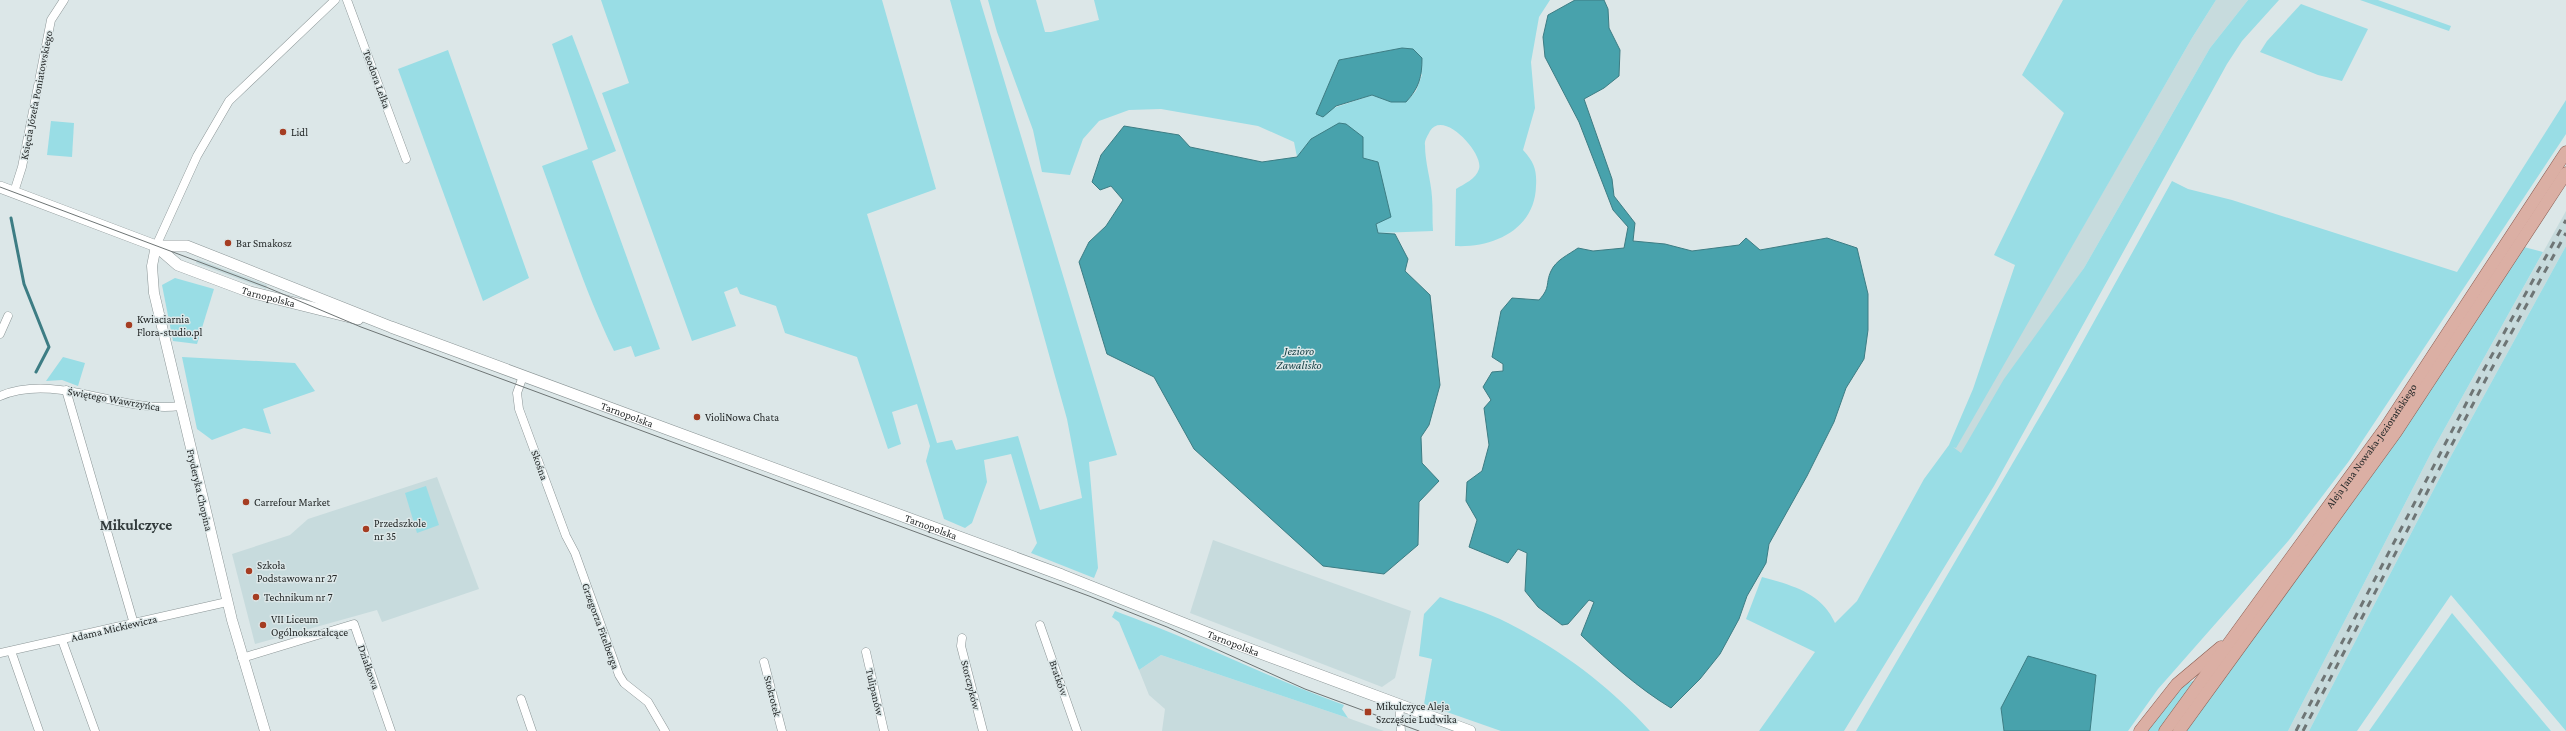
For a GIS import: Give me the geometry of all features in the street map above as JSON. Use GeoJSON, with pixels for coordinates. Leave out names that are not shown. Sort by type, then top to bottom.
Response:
{"type":"FeatureCollection","features":[{"type":"Feature","properties":{"kind":"main road","name":"Aleja Jana Nowaka-Jeziorańskiego"},"geometry":{"type":"LineString","coordinates":[[2166,731],[2386,427],[2566,152]]}},
{"type":"Feature","properties":{"kind":"main road","name":"Aleja Jana Nowaka-Jeziorańskiego"},"geometry":{"type":"LineString","coordinates":[[2179,731],[2396,432],[2566,173]]}},
{"type":"Feature","properties":{"kind":"main road","name":"Tarnopolska"},"geometry":{"type":"LineString","coordinates":[[0,187],[156,246],[178,265],[250,292],[390,326]]}},
{"type":"Feature","properties":{"kind":"main road","name":"Tarnopolska"},"geometry":{"type":"LineString","coordinates":[[156,246],[187,246],[390,326],[1062,575],[1197,630],[1470,731]]}},
{"type":"Feature","properties":{"kind":"main road"},"geometry":{"type":"LineString","coordinates":[[2140,731],[2177,684],[2238,632]]}},
{"type":"Feature","properties":{"kind":"street","name":"Księcia Józefa Poniatowskiego"},"geometry":{"type":"LineString","coordinates":[[14,192],[22,167],[51,20],[64,0]]}},
{"type":"Feature","properties":{"kind":"street"},"geometry":{"type":"LineString","coordinates":[[156,246],[197,156],[228,101],[335,0]]}},
{"type":"Feature","properties":{"kind":"street","name":"Teodora Lelka"},"geometry":{"type":"LineString","coordinates":[[347,0],[406,159]]}},
{"type":"Feature","properties":{"kind":"street","name":"Fryderyka Chopina"},"geometry":{"type":"LineString","coordinates":[[156,246],[152,266],[153,287],[227,602],[242,658],[265,731]]}},
{"type":"Feature","properties":{"kind":"street"},"geometry":{"type":"LineString","coordinates":[[0,334],[8,316]]}},
{"type":"Feature","properties":{"kind":"street","name":"Skośna"},"geometry":{"type":"LineString","coordinates":[[523,376],[517,394],[519,409],[566,536],[575,553]]}},
{"type":"Feature","properties":{"kind":"street"},"geometry":{"type":"LineString","coordinates":[[66,390],[134,624]]}},
{"type":"Feature","properties":{"kind":"street","name":"Świętego Wawrzyńca"},"geometry":{"type":"LineString","coordinates":[[0,396],[14,391],[66,390],[158,408],[180,406]]}},
{"type":"Feature","properties":{"kind":"street","name":"Grzegorza Fitelberga"},"geometry":{"type":"LineString","coordinates":[[575,553],[620,679],[648,702],[665,731]]}},
{"type":"Feature","properties":{"kind":"street","name":"Adama Mickiewicza"},"geometry":{"type":"LineString","coordinates":[[0,653],[227,602]]}},
{"type":"Feature","properties":{"kind":"street","name":"Działkowa"},"geometry":{"type":"LineString","coordinates":[[242,658],[354,624],[391,731]]}},
{"type":"Feature","properties":{"kind":"street","name":"Bratków"},"geometry":{"type":"LineString","coordinates":[[1040,625],[1077,731]]}},
{"type":"Feature","properties":{"kind":"street","name":"Storczyków"},"geometry":{"type":"LineString","coordinates":[[962,638],[961,646],[983,731]]}},
{"type":"Feature","properties":{"kind":"street"},"geometry":{"type":"LineString","coordinates":[[62,640],[95,731]]}},
{"type":"Feature","properties":{"kind":"street"},"geometry":{"type":"LineString","coordinates":[[11,651],[39,731]]}},
{"type":"Feature","properties":{"kind":"street","name":"Tulipanów"},"geometry":{"type":"LineString","coordinates":[[866,652],[884,731]]}},
{"type":"Feature","properties":{"kind":"street","name":"Stokrotek"},"geometry":{"type":"LineString","coordinates":[[764,662],[782,731]]}},
{"type":"Feature","properties":{"kind":"street"},"geometry":{"type":"LineString","coordinates":[[522,699],[532,731]]}},
{"type":"Feature","properties":{"kind":"street"},"geometry":{"type":"LineString","coordinates":[[1399,704],[1401,731]]}},
{"type":"Feature","properties":{"kind":"shaded area"},"geometry":{"type":"Polygon","coordinates":[[[601,0],[882,0],[936,189],[867,214],[937,443],[952,440],[956,450],[1018,436],[1040,510],[1082,498],[1067,419],[950,0],[980,0],[1117,455],[1089,462],[1098,568],[1094,578],[1031,553],[1037,543],[1011,454],[984,460],[987,482],[972,523],[965,528],[944,519],[926,461],[930,446],[917,404],[892,412],[901,444],[888,449],[857,357],[785,333],[776,306],[740,294],[737,287],[724,292],[736,326],[692,341],[602,93],[629,83],[601,0]]]}},
{"type":"Feature","properties":{"kind":"shaded area"},"geometry":{"type":"Polygon","coordinates":[[[988,0],[1036,0],[1045,32],[1051,32],[1099,20],[1094,0],[1550,0],[1539,17],[1531,62],[1535,108],[1523,150],[1530,158],[1536,175],[1534,201],[1528,214],[1510,233],[1484,244],[1455,246],[1456,189],[1475,176],[1479,169],[1479,162],[1462,136],[1453,129],[1444,126],[1436,126],[1430,131],[1425,143],[1432,201],[1433,231],[1378,233],[1363,158],[1311,139],[1297,157],[1294,142],[1258,126],[1161,109],[1129,110],[1099,121],[1083,139],[1070,175],[1042,172],[1033,130],[997,32],[988,0]],[[1402,48],[1339,60],[1316,114],[1372,95],[1391,102],[1406,102],[1416,91],[1422,75],[1402,48]]]}},
{"type":"Feature","properties":{"kind":"shaded area"},"geometry":{"type":"Polygon","coordinates":[[[2063,0],[2216,0],[2192,38],[1956,448],[1953,447],[1961,453],[2004,379],[2084,268],[2210,48],[2248,0],[2279,0],[2242,41],[2227,64],[1994,486],[1844,731],[1759,731],[1815,652],[1746,619],[1762,577],[1795,587],[1814,597],[1822,604],[1835,623],[1857,601],[1924,479],[1949,445],[1973,389],[2015,265],[1994,255],[2064,113],[2022,75],[2063,0]]]}},
{"type":"Feature","properties":{"kind":"shaded area"},"geometry":{"type":"Polygon","coordinates":[[[2216,0],[2248,0],[2210,48],[2084,268],[1782,731],[1972,408],[2047,289],[2192,38],[2216,0]]]}},
{"type":"Feature","properties":{"kind":"shaded area"},"geometry":{"type":"Polygon","coordinates":[[[2360,0],[2378,0],[2451,26],[2449,31],[2360,0]]]}},
{"type":"Feature","properties":{"kind":"shaded area"},"geometry":{"type":"Polygon","coordinates":[[[2301,4],[2368,29],[2342,81],[2318,75],[2260,52],[2267,41],[2301,4]]]}},
{"type":"Feature","properties":{"kind":"shaded area"},"geometry":{"type":"Polygon","coordinates":[[[572,35],[616,151],[592,161],[660,349],[635,357],[631,346],[614,351],[576,260],[542,166],[588,149],[552,44],[572,35]]]}},
{"type":"Feature","properties":{"kind":"shaded area"},"geometry":{"type":"Polygon","coordinates":[[[448,50],[529,278],[483,301],[398,69],[448,50]]]}},
{"type":"Feature","properties":{"kind":"shaded area"},"geometry":{"type":"Polygon","coordinates":[[[2566,100],[2566,134],[2349,461],[2289,540],[2158,689],[2128,731],[2090,731],[2095,675],[2001,708],[2004,731],[1856,731],[2066,372],[2172,181],[2188,189],[2232,200],[2457,272],[2566,100]]]}},
{"type":"Feature","properties":{"kind":"shaded area"},"geometry":{"type":"Polygon","coordinates":[[[51,121],[74,123],[72,157],[47,155],[51,121]]]}},
{"type":"Feature","properties":{"kind":"shaded area"},"geometry":{"type":"Polygon","coordinates":[[[2566,211],[2566,246],[2451,456],[2309,731],[2288,731],[2431,453],[2566,211]]]}},
{"type":"Feature","properties":{"kind":"shaded area"},"geometry":{"type":"Polygon","coordinates":[[[2566,246],[2566,731],[2451,595],[2357,731],[2309,731],[2451,456],[2566,246]]]}},
{"type":"Feature","properties":{"kind":"shaded area"},"geometry":{"type":"Polygon","coordinates":[[[2524,247],[2543,252],[2431,453],[2288,731],[2186,731],[2368,481],[2524,247]]]}},
{"type":"Feature","properties":{"kind":"shaded area"},"geometry":{"type":"Polygon","coordinates":[[[197,259],[267,285],[266,289],[196,263],[197,259]]]}},
{"type":"Feature","properties":{"kind":"shaded area"},"geometry":{"type":"Polygon","coordinates":[[[175,278],[214,289],[197,344],[173,341],[162,285],[175,278]]]}},
{"type":"Feature","properties":{"kind":"shaded area"},"geometry":{"type":"Polygon","coordinates":[[[63,357],[85,363],[78,386],[62,380],[46,381],[63,357]]]}},
{"type":"Feature","properties":{"kind":"shaded area"},"geometry":{"type":"Polygon","coordinates":[[[182,357],[295,363],[315,391],[263,409],[271,434],[244,428],[212,440],[197,429],[182,357]]]}},
{"type":"Feature","properties":{"kind":"shaded area"},"geometry":{"type":"Polygon","coordinates":[[[437,477],[479,589],[382,622],[377,610],[255,644],[232,554],[290,535],[308,519],[437,477]]]}},
{"type":"Feature","properties":{"kind":"shaded area"},"geometry":{"type":"Polygon","coordinates":[[[426,486],[439,525],[417,533],[405,493],[426,486]]]}},
{"type":"Feature","properties":{"kind":"shaded area"},"geometry":{"type":"Polygon","coordinates":[[[1213,540],[1411,611],[1395,678],[1382,687],[1190,613],[1213,540]]]}},
{"type":"Feature","properties":{"kind":"shaded area"},"geometry":{"type":"Polygon","coordinates":[[[1440,597],[1500,619],[1547,645],[1602,684],[1650,731],[1501,731],[1424,704],[1432,659],[1419,656],[1424,614],[1440,597]]]}},
{"type":"Feature","properties":{"kind":"shaded area"},"geometry":{"type":"Polygon","coordinates":[[[1115,611],[1344,705],[1342,709],[1348,718],[1161,655],[1139,670],[1119,622],[1112,617],[1115,611]]]}},
{"type":"Feature","properties":{"kind":"shaded area"},"geometry":{"type":"Polygon","coordinates":[[[2452,613],[2551,731],[2369,731],[2452,613]]]}},
{"type":"Feature","properties":{"kind":"shaded area"},"geometry":{"type":"Polygon","coordinates":[[[1161,655],[1384,731],[1162,731],[1165,709],[1149,695],[1139,670],[1161,655]]]}},
{"type":"Feature","properties":{"kind":"shaded area"},"geometry":{"type":"Polygon","coordinates":[[[2196,680],[2158,731],[2146,731],[2167,701],[2181,688],[2196,680]]]}},
{"type":"Feature","properties":{"kind":"water"},"geometry":{"type":"Polygon","coordinates":[[[1575,0],[1604,0],[1608,9],[1609,28],[1620,50],[1619,76],[1604,88],[1584,99],[1612,179],[1614,196],[1635,223],[1633,241],[1665,244],[1692,251],[1739,245],[1746,238],[1760,250],[1827,238],[1857,248],[1868,294],[1868,330],[1864,359],[1846,388],[1834,422],[1807,476],[1769,544],[1766,563],[1747,596],[1739,619],[1720,654],[1700,679],[1671,708],[1624,674],[1581,635],[1594,602],[1589,600],[1568,624],[1562,625],[1538,607],[1525,591],[1527,553],[1518,549],[1508,563],[1469,547],[1477,520],[1466,501],[1467,482],[1482,471],[1489,445],[1484,408],[1491,400],[1483,387],[1492,372],[1503,371],[1503,364],[1492,357],[1501,311],[1512,298],[1539,300],[1545,292],[1549,275],[1553,267],[1578,248],[1593,251],[1624,248],[1628,227],[1613,210],[1579,122],[1545,57],[1543,37],[1548,15],[1575,0]]]}},
{"type":"Feature","properties":{"kind":"water"},"geometry":{"type":"Polygon","coordinates":[[[1402,48],[1413,49],[1422,58],[1419,82],[1414,92],[1406,102],[1391,102],[1372,95],[1336,106],[1323,117],[1316,114],[1339,60],[1402,48]]]}},
{"type":"Feature","properties":{"kind":"water","name":"Jezioro Zawalisko"},"geometry":{"type":"Polygon","coordinates":[[[1339,123],[1346,124],[1363,137],[1363,158],[1378,162],[1391,217],[1376,224],[1378,233],[1395,234],[1408,259],[1405,271],[1430,295],[1440,385],[1429,425],[1421,437],[1422,463],[1439,481],[1419,502],[1418,545],[1384,574],[1323,566],[1194,449],[1154,377],[1107,354],[1079,262],[1089,242],[1106,226],[1123,200],[1111,186],[1100,190],[1092,182],[1101,155],[1124,126],[1179,135],[1190,147],[1262,162],[1297,157],[1311,139],[1339,123]]]}},
{"type":"Feature","properties":{"kind":"water"},"geometry":{"type":"Polygon","coordinates":[[[2028,656],[2096,675],[2090,731],[2004,731],[2001,708],[2028,656]]]}},
{"type":"Feature","properties":{"kind":"waterway"},"geometry":{"type":"LineString","coordinates":[[11,218],[24,284],[49,347],[36,372]]}},
{"type":"Feature","properties":{"kind":"tram line"},"geometry":{"type":"LineString","coordinates":[[0,187],[266,287],[361,327],[1089,596],[1167,627],[1305,689],[1419,731]]}},
{"type":"Feature","properties":{"kind":"railway"},"geometry":{"type":"LineString","coordinates":[[2296,731],[2481,375],[2566,220]]}},
{"type":"Feature","properties":{"kind":"railway"},"geometry":{"type":"LineString","coordinates":[[2303,731],[2486,379],[2566,233]]}},
{"type":"Feature","properties":{"kind":"place","name":"Lidl"},"geometry":{"type":"Point","coordinates":[283,132]}},
{"type":"Feature","properties":{"kind":"place","name":"Bar Smakosz"},"geometry":{"type":"Point","coordinates":[228,243]}},
{"type":"Feature","properties":{"kind":"place","name":"Kwiaciarnia Flora-studio.pl"},"geometry":{"type":"Point","coordinates":[129,325]}},
{"type":"Feature","properties":{"kind":"place","name":"VioliNowa Chata"},"geometry":{"type":"Point","coordinates":[697,417]}},
{"type":"Feature","properties":{"kind":"place","name":"Carrefour Market"},"geometry":{"type":"Point","coordinates":[246,502]}},
{"type":"Feature","properties":{"kind":"place","name":"Przedszkole nr 35"},"geometry":{"type":"Point","coordinates":[366,529]}},
{"type":"Feature","properties":{"kind":"place","name":"Szkoła Podstawowa nr 27"},"geometry":{"type":"Point","coordinates":[249,571]}},
{"type":"Feature","properties":{"kind":"place","name":"Technikum nr 7"},"geometry":{"type":"Point","coordinates":[256,597]}},
{"type":"Feature","properties":{"kind":"place","name":"VII Liceum Ogólnokształcące"},"geometry":{"type":"Point","coordinates":[263,625]}},
{"type":"Feature","properties":{"kind":"place","name":"Mikulczyce Aleja Szczęście Ludwika"},"geometry":{"type":"Point","coordinates":[1368,712]}},
{"type":"Feature","properties":{"kind":"district","name":"Mikulczyce"},"geometry":{"type":"Point","coordinates":[136,525]}}]}
